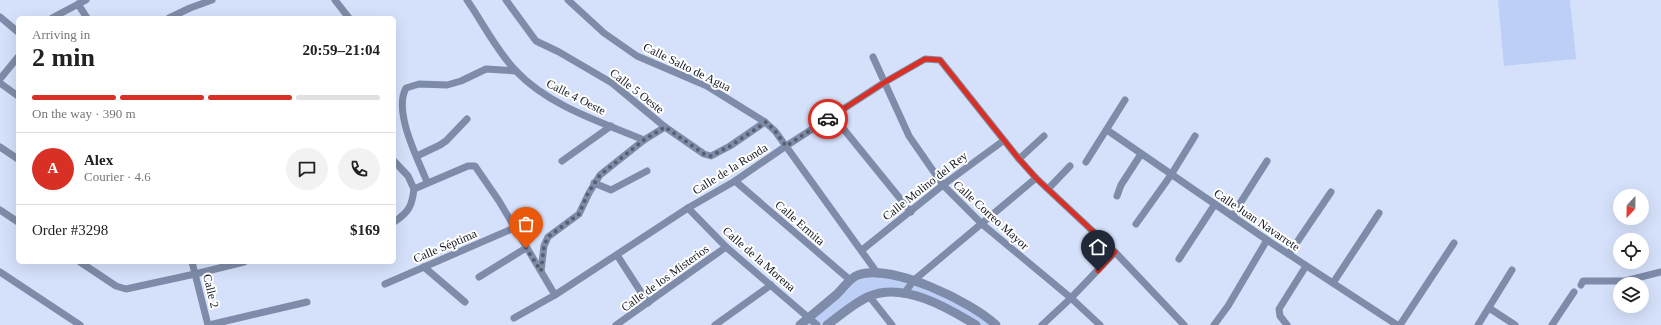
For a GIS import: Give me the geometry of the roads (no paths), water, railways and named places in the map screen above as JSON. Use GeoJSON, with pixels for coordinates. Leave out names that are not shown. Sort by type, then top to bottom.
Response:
{"type":"FeatureCollection","features":[{"type":"Feature","properties":{"kind":"street"},"geometry":{"type":"LineString","coordinates":[[56,16],[86,0]]}},
{"type":"Feature","properties":{"kind":"street"},"geometry":{"type":"LineString","coordinates":[[173,16],[212,0]]}},
{"type":"Feature","properties":{"kind":"street"},"geometry":{"type":"LineString","coordinates":[[335,0],[347,16]]}},
{"type":"Feature","properties":{"kind":"street","name":"Calle 4 Oeste"},"geometry":{"type":"LineString","coordinates":[[467,0],[497,45],[516,70],[539,90],[565,106],[644,140]]}},
{"type":"Feature","properties":{"kind":"street","name":"Calle 5 Oeste"},"geometry":{"type":"LineString","coordinates":[[506,0],[536,41],[559,52],[612,83],[665,127],[704,154],[711,156],[730,146],[766,122]]}},
{"type":"Feature","properties":{"kind":"street","name":"Calle Salto de Agua"},"geometry":{"type":"LineString","coordinates":[[568,0],[604,33],[637,56],[707,86],[766,122],[775,131],[878,274]]}},
{"type":"Feature","properties":{"kind":"street"},"geometry":{"type":"LineString","coordinates":[[78,4],[86,16]]}},
{"type":"Feature","properties":{"kind":"street"},"geometry":{"type":"LineString","coordinates":[[0,17],[16,30]]}},
{"type":"Feature","properties":{"kind":"street","name":"Calle Correo Mayor"},"geometry":{"type":"LineString","coordinates":[[873,57],[909,136],[943,185],[982,224],[1100,325]]}},
{"type":"Feature","properties":{"kind":"street"},"geometry":{"type":"LineString","coordinates":[[0,79],[16,59]]}},
{"type":"Feature","properties":{"kind":"street","name":"Calle de la Ronda"},"geometry":{"type":"LineString","coordinates":[[514,318],[555,295],[688,208],[734,182],[786,146],[885,82],[925,59],[940,60],[1003,141]]}},
{"type":"Feature","properties":{"kind":"street"},"geometry":{"type":"LineString","coordinates":[[427,182],[404,125],[403,99],[406,88],[419,84],[447,84],[461,82],[486,69],[516,70]]}},
{"type":"Feature","properties":{"kind":"street"},"geometry":{"type":"LineString","coordinates":[[0,83],[16,95]]}},
{"type":"Feature","properties":{"kind":"street"},"geometry":{"type":"LineString","coordinates":[[1086,162],[1125,100]]}},
{"type":"Feature","properties":{"kind":"street"},"geometry":{"type":"LineString","coordinates":[[833,116],[910,212]]}},
{"type":"Feature","properties":{"kind":"street"},"geometry":{"type":"LineString","coordinates":[[417,156],[446,141],[467,119]]}},
{"type":"Feature","properties":{"kind":"street"},"geometry":{"type":"LineString","coordinates":[[562,161],[611,126]]}},
{"type":"Feature","properties":{"kind":"street"},"geometry":{"type":"LineString","coordinates":[[541,271],[544,246],[548,237],[579,214],[600,175],[644,140],[665,127]]}},
{"type":"Feature","properties":{"kind":"street","name":"Calle Juan Navarrete"},"geometry":{"type":"LineString","coordinates":[[1107,130],[1267,240],[1398,325]]}},
{"type":"Feature","properties":{"kind":"street"},"geometry":{"type":"LineString","coordinates":[[1019,159],[1044,136]]}},
{"type":"Feature","properties":{"kind":"street"},"geometry":{"type":"LineString","coordinates":[[1136,224],[1171,175],[1195,136]]}},
{"type":"Feature","properties":{"kind":"street"},"geometry":{"type":"LineString","coordinates":[[1003,141],[1036,178],[1115,252],[1184,325]]}},
{"type":"Feature","properties":{"kind":"street","name":"Calle Molino del Rey"},"geometry":{"type":"LineString","coordinates":[[862,250],[943,185],[1003,141]]}},
{"type":"Feature","properties":{"kind":"street"},"geometry":{"type":"LineString","coordinates":[[0,147],[16,157]]}},
{"type":"Feature","properties":{"kind":"street"},"geometry":{"type":"LineString","coordinates":[[1117,196],[1121,185],[1141,154]]}},
{"type":"Feature","properties":{"kind":"street"},"geometry":{"type":"LineString","coordinates":[[1232,216],[1267,161]]}},
{"type":"Feature","properties":{"kind":"street"},"geometry":{"type":"LineString","coordinates":[[396,164],[408,176],[414,189],[412,204],[403,216],[396,221]]}},
{"type":"Feature","properties":{"kind":"street"},"geometry":{"type":"LineString","coordinates":[[414,189],[427,182],[468,166],[478,167],[555,295]]}},
{"type":"Feature","properties":{"kind":"street"},"geometry":{"type":"LineString","coordinates":[[1048,189],[1070,166]]}},
{"type":"Feature","properties":{"kind":"street"},"geometry":{"type":"LineString","coordinates":[[594,184],[611,190],[647,171]]}},
{"type":"Feature","properties":{"kind":"street"},"geometry":{"type":"LineString","coordinates":[[904,294],[913,281],[1036,178]]}},
{"type":"Feature","properties":{"kind":"street","name":"Calle Ermita"},"geometry":{"type":"LineString","coordinates":[[734,182],[850,280]]}},
{"type":"Feature","properties":{"kind":"street"},"geometry":{"type":"LineString","coordinates":[[1289,254],[1331,192]]}},
{"type":"Feature","properties":{"kind":"street"},"geometry":{"type":"LineString","coordinates":[[1179,259],[1215,204]]}},
{"type":"Feature","properties":{"kind":"street","name":"Calle de la Morena"},"geometry":{"type":"LineString","coordinates":[[688,208],[726,247],[810,317],[817,325]]}},
{"type":"Feature","properties":{"kind":"street"},"geometry":{"type":"LineString","coordinates":[[0,211],[16,221]]}},
{"type":"Feature","properties":{"kind":"street"},"geometry":{"type":"LineString","coordinates":[[1333,283],[1379,213]]}},
{"type":"Feature","properties":{"kind":"street","name":"Calle Séptima"},"geometry":{"type":"LineString","coordinates":[[385,284],[514,228]]}},
{"type":"Feature","properties":{"kind":"street"},"geometry":{"type":"LineString","coordinates":[[1214,325],[1228,306],[1267,240]]}},
{"type":"Feature","properties":{"kind":"street"},"geometry":{"type":"LineString","coordinates":[[1398,325],[1454,243]]}},
{"type":"Feature","properties":{"kind":"street","name":"Calle de los Misterios"},"geometry":{"type":"LineString","coordinates":[[619,324],[726,247]]}},
{"type":"Feature","properties":{"kind":"street"},"geometry":{"type":"LineString","coordinates":[[479,277],[526,248]]}},
{"type":"Feature","properties":{"kind":"street"},"geometry":{"type":"LineString","coordinates":[[1042,325],[1115,252]]}},
{"type":"Feature","properties":{"kind":"street"},"geometry":{"type":"LineString","coordinates":[[617,255],[648,303]]}},
{"type":"Feature","properties":{"kind":"street"},"geometry":{"type":"LineString","coordinates":[[83,264],[116,286],[126,289],[236,264]]}},
{"type":"Feature","properties":{"kind":"street","name":"Calle 2"},"geometry":{"type":"LineString","coordinates":[[192,264],[209,325]]}},
{"type":"Feature","properties":{"kind":"street"},"geometry":{"type":"LineString","coordinates":[[1287,325],[1280,316],[1279,309],[1306,266]]}},
{"type":"Feature","properties":{"kind":"street"},"geometry":{"type":"LineString","coordinates":[[424,267],[465,302]]}},
{"type":"Feature","properties":{"kind":"street"},"geometry":{"type":"LineString","coordinates":[[1478,325],[1512,270]]}},
{"type":"Feature","properties":{"kind":"street"},"geometry":{"type":"LineString","coordinates":[[0,272],[80,325]]}},
{"type":"Feature","properties":{"kind":"street"},"geometry":{"type":"LineString","coordinates":[[1581,285],[1583,281],[1625,281],[1661,272]]}},
{"type":"Feature","properties":{"kind":"street"},"geometry":{"type":"LineString","coordinates":[[800,325],[850,280],[860,274],[890,274],[949,295],[984,315],[996,325]]}},
{"type":"Feature","properties":{"kind":"street"},"geometry":{"type":"LineString","coordinates":[[715,325],[771,285]]}},
{"type":"Feature","properties":{"kind":"street"},"geometry":{"type":"LineString","coordinates":[[827,325],[869,296],[889,292],[914,296],[947,307],[976,325]]}},
{"type":"Feature","properties":{"kind":"street"},"geometry":{"type":"LineString","coordinates":[[1552,325],[1574,292]]}},
{"type":"Feature","properties":{"kind":"street"},"geometry":{"type":"LineString","coordinates":[[869,296],[892,325]]}},
{"type":"Feature","properties":{"kind":"street"},"geometry":{"type":"LineString","coordinates":[[209,325],[307,302]]}},
{"type":"Feature","properties":{"kind":"street"},"geometry":{"type":"LineString","coordinates":[[1489,308],[1515,325]]}}]}
